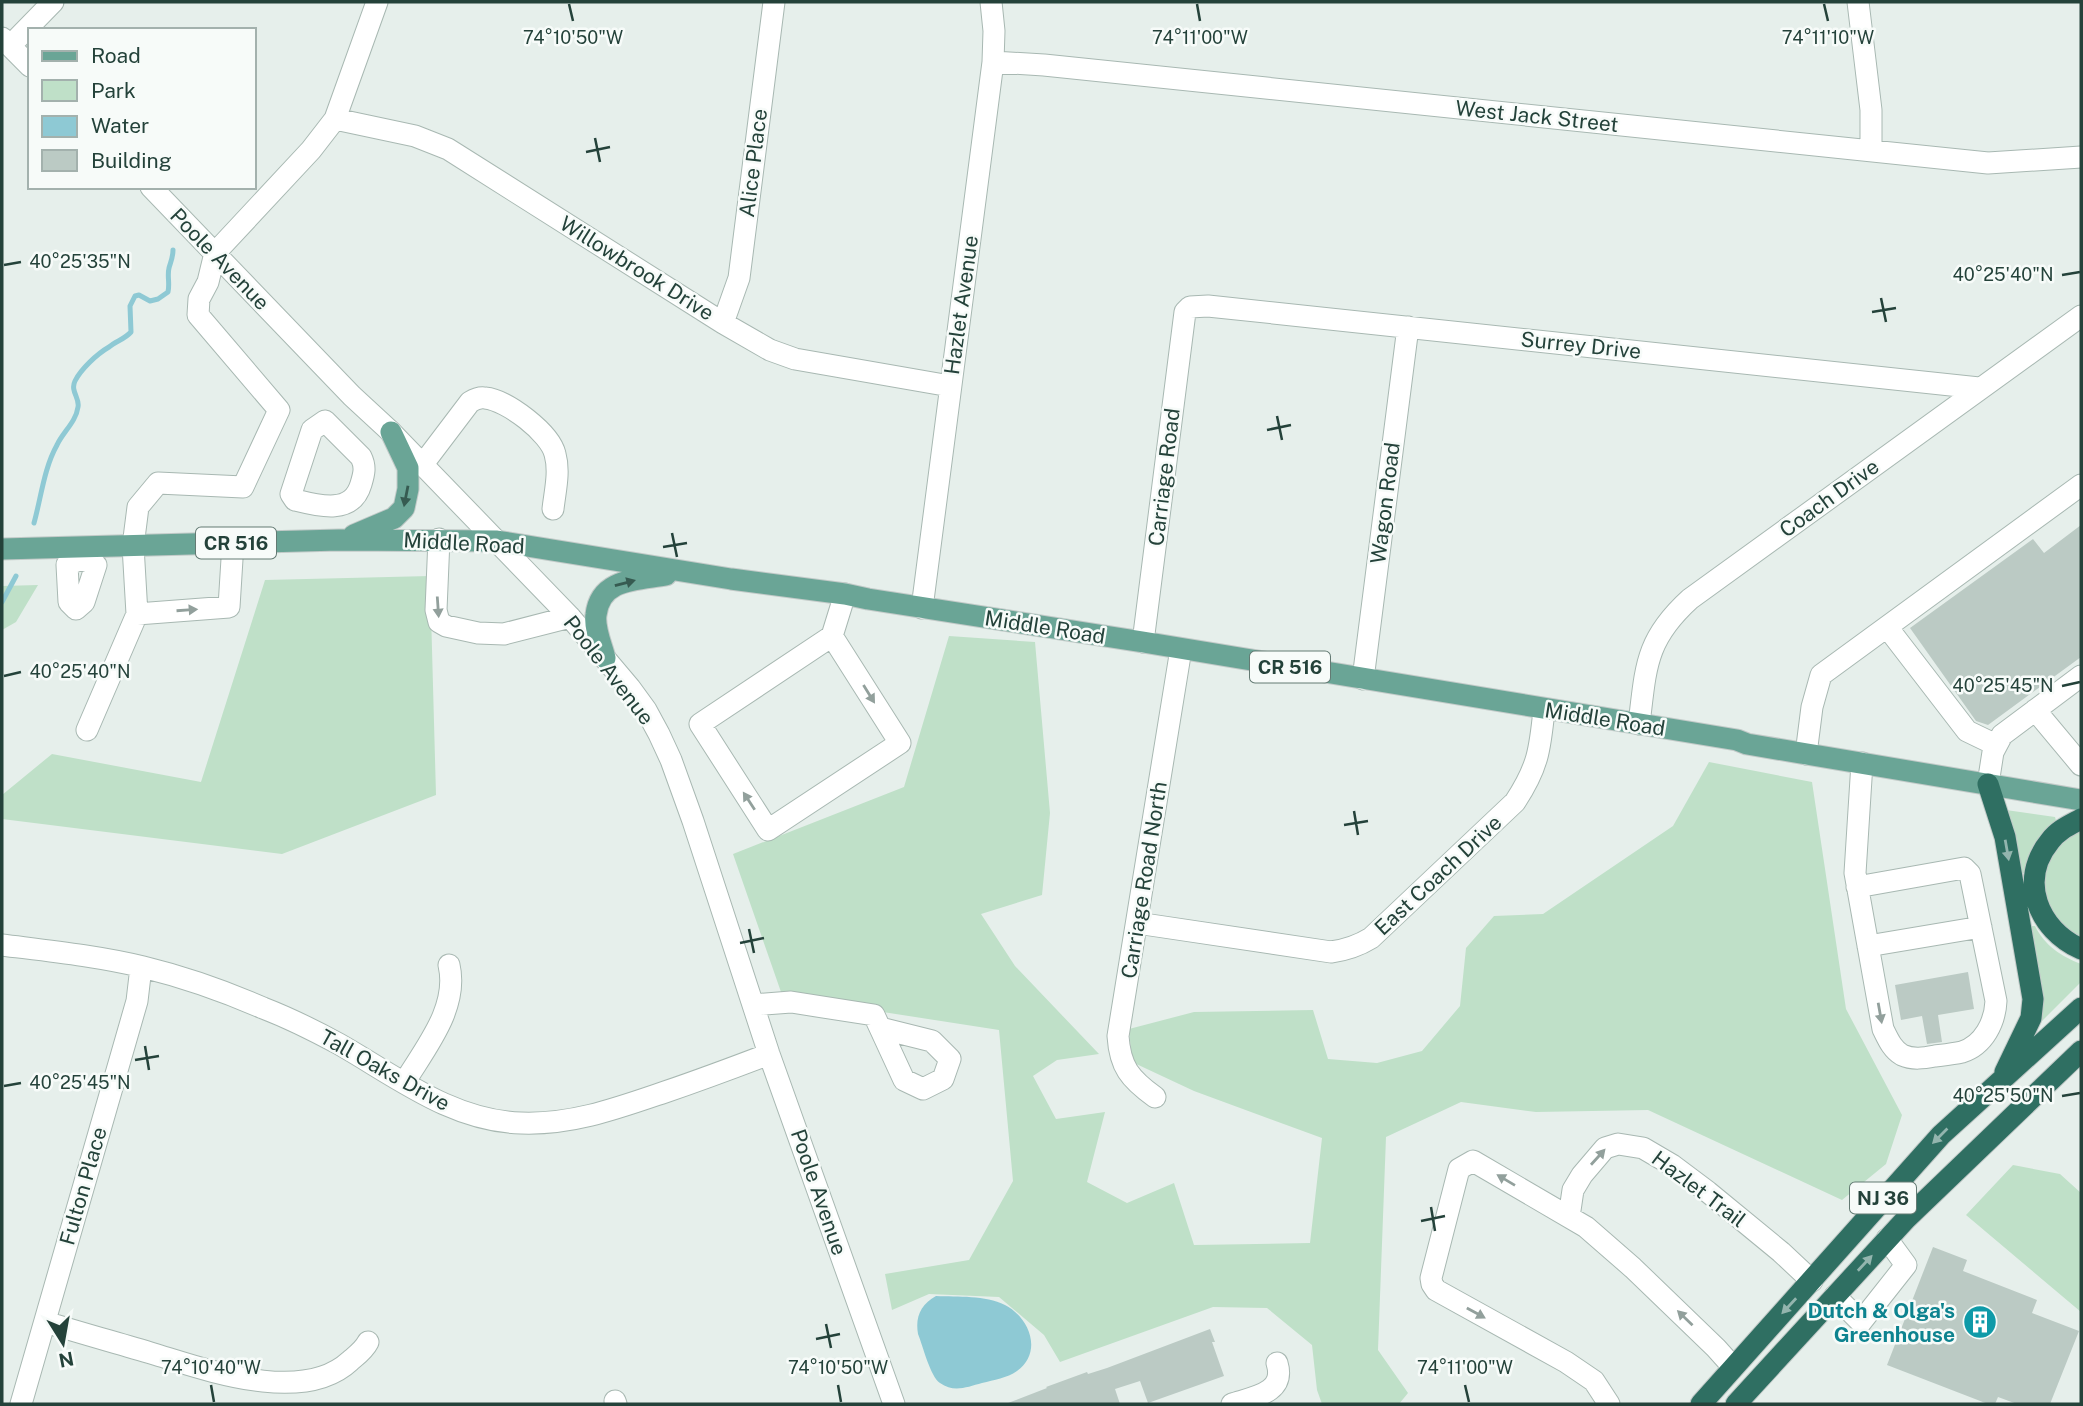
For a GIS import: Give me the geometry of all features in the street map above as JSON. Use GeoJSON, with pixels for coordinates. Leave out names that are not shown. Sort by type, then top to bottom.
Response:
{"type":"FeatureCollection","features":[{"type":"Feature","properties":{"kind":"highway"},"geometry":{"type":"LineString","coordinates":[[1988,784],[2005,837],[2033,999],[2031,1018],[2001,1081]]}},
{"type":"Feature","properties":{"kind":"highway"},"geometry":{"type":"LineString","coordinates":[[2081,819],[2050,840],[2035,870],[2034,888],[2044,919],[2068,943],[2081,948]]}},
{"type":"Feature","properties":{"kind":"highway","name":"NJ 36"},"geometry":{"type":"LineString","coordinates":[[1702,1404],[1941,1135],[2081,1008]]}},
{"type":"Feature","properties":{"kind":"highway","name":"NJ 36"},"geometry":{"type":"LineString","coordinates":[[1736,1404],[1887,1239],[1968,1157],[2081,1051]]}},
{"type":"Feature","properties":{"kind":"main road"},"geometry":{"type":"LineString","coordinates":[[340,540],[394,517],[404,508],[408,468],[391,432]]}},
{"type":"Feature","properties":{"kind":"main road","name":"Middle Road"},"geometry":{"type":"LineString","coordinates":[[2,549],[81,559],[133,546],[340,540],[497,541],[1143,642],[2081,800]]}},
{"type":"Feature","properties":{"kind":"main road"},"geometry":{"type":"LineString","coordinates":[[605,658],[595,617],[601,595],[609,587],[626,581],[688,572]]}},
{"type":"Feature","properties":{"kind":"street"},"geometry":{"type":"LineString","coordinates":[[28,64],[6,42],[53,2]]}},
{"type":"Feature","properties":{"kind":"street"},"geometry":{"type":"LineString","coordinates":[[87,730],[137,614],[133,546],[138,507],[158,483],[243,487],[279,410],[198,314],[200,299],[208,282],[215,253],[311,150],[335,119],[377,2]]}},
{"type":"Feature","properties":{"kind":"street","name":"Alice Place"},"geometry":{"type":"LineString","coordinates":[[723,323],[738,278],[774,2]]}},
{"type":"Feature","properties":{"kind":"street","name":"Hazlet Avenue"},"geometry":{"type":"LineString","coordinates":[[922,608],[993,62],[991,2]]}},
{"type":"Feature","properties":{"kind":"street"},"geometry":{"type":"LineString","coordinates":[[1857,2],[1871,110],[1871,150]]}},
{"type":"Feature","properties":{"kind":"street","name":"West Jack Street"},"geometry":{"type":"LineString","coordinates":[[993,62],[1044,65],[1988,163],[2081,157]]}},
{"type":"Feature","properties":{"kind":"street","name":"Willowbrook Drive"},"geometry":{"type":"LineString","coordinates":[[335,119],[415,136],[447,149],[770,350],[795,359],[950,386]]}},
{"type":"Feature","properties":{"kind":"street","name":"Poole Avenue"},"geometry":{"type":"LineString","coordinates":[[153,189],[570,618],[646,710],[671,760],[693,821],[769,1054],[894,1404]]}},
{"type":"Feature","properties":{"kind":"street","name":"Surrey Drive"},"geometry":{"type":"LineString","coordinates":[[1185,312],[1190,307],[1208,306],[1979,388]]}},
{"type":"Feature","properties":{"kind":"street","name":"Carriage Road"},"geometry":{"type":"LineString","coordinates":[[1143,642],[1185,312]]}},
{"type":"Feature","properties":{"kind":"street","name":"Coach Drive"},"geometry":{"type":"LineString","coordinates":[[1639,724],[1650,653],[1660,632],[1674,613],[2081,316]]}},
{"type":"Feature","properties":{"kind":"street","name":"Wagon Road"},"geometry":{"type":"LineString","coordinates":[[1363,679],[1408,327]]}},
{"type":"Feature","properties":{"kind":"street"},"geometry":{"type":"LineString","coordinates":[[325,421],[365,464],[360,490],[354,498],[337,507],[295,500],[291,494],[292,485],[313,430],[352,396]]}},
{"type":"Feature","properties":{"kind":"street"},"geometry":{"type":"LineString","coordinates":[[422,464],[470,402],[478,398],[488,398],[537,427],[550,441],[558,470],[553,509]]}},
{"type":"Feature","properties":{"kind":"street"},"geometry":{"type":"LineString","coordinates":[[1806,754],[1812,707],[1821,675],[2081,485]]}},
{"type":"Feature","properties":{"kind":"street"},"geometry":{"type":"LineString","coordinates":[[337,507],[340,540]]}},
{"type":"Feature","properties":{"kind":"street"},"geometry":{"type":"LineString","coordinates":[[439,539],[436,610],[439,622],[446,626],[478,632],[504,634],[570,618]]}},
{"type":"Feature","properties":{"kind":"street"},"geometry":{"type":"LineString","coordinates":[[137,614],[229,607],[233,543]]}},
{"type":"Feature","properties":{"kind":"street"},"geometry":{"type":"LineString","coordinates":[[77,602],[81,559]]}},
{"type":"Feature","properties":{"kind":"street"},"geometry":{"type":"LineString","coordinates":[[832,636],[900,743],[768,830],[700,724],[832,636],[845,594]]}},
{"type":"Feature","properties":{"kind":"street"},"geometry":{"type":"LineString","coordinates":[[1887,626],[1967,731],[1996,745]]}},
{"type":"Feature","properties":{"kind":"street","name":"Carriage Road North"},"geometry":{"type":"LineString","coordinates":[[1155,1097],[1134,1081],[1121,1059],[1118,1036],[1181,649]]}},
{"type":"Feature","properties":{"kind":"street"},"geometry":{"type":"LineString","coordinates":[[1988,784],[1996,745],[2009,729],[2081,676]]}},
{"type":"Feature","properties":{"kind":"street","name":"East Coach Drive"},"geometry":{"type":"LineString","coordinates":[[1137,923],[1331,952],[1360,944],[1371,938],[1516,802],[1528,782],[1539,754],[1544,710]]}},
{"type":"Feature","properties":{"kind":"street"},"geometry":{"type":"LineString","coordinates":[[2035,710],[2081,765]]}},
{"type":"Feature","properties":{"kind":"street"},"geometry":{"type":"LineString","coordinates":[[1857,887],[1964,868],[1970,874],[1996,1000],[1996,1014],[1988,1031],[1976,1044],[1964,1051],[1919,1059],[1904,1056],[1892,1048],[1883,1029],[1857,887],[1855,873],[1861,763]]}},
{"type":"Feature","properties":{"kind":"street"},"geometry":{"type":"LineString","coordinates":[[1868,946],[1981,927]]}},
{"type":"Feature","properties":{"kind":"street","name":"Tall Oaks Drive"},"geometry":{"type":"LineString","coordinates":[[2,945],[87,956],[187,979],[264,1008],[338,1044],[440,1103],[464,1113],[504,1122],[554,1122],[611,1111],[769,1054]]}},
{"type":"Feature","properties":{"kind":"street"},"geometry":{"type":"LineString","coordinates":[[404,1083],[442,1018],[450,993],[449,965]]}},
{"type":"Feature","properties":{"kind":"street","name":"Fulton Place"},"geometry":{"type":"LineString","coordinates":[[21,1404],[137,1001],[141,967]]}},
{"type":"Feature","properties":{"kind":"street"},"geometry":{"type":"LineString","coordinates":[[753,1005],[791,1002],[874,1015],[880,1028]]}},
{"type":"Feature","properties":{"kind":"street","name":"Hazlet Trail"},"geometry":{"type":"LineString","coordinates":[[1569,1217],[1573,1190],[1605,1148],[1618,1144],[1643,1148],[1672,1165],[1708,1192],[1812,1281]]}},
{"type":"Feature","properties":{"kind":"street"},"geometry":{"type":"LineString","coordinates":[[1609,1404],[1594,1381],[1566,1362],[1436,1290],[1431,1278],[1459,1169],[1473,1161],[1586,1227],[1633,1268],[1733,1367]]}},
{"type":"Feature","properties":{"kind":"street"},"geometry":{"type":"LineString","coordinates":[[1835,1296],[1861,1322],[1906,1265],[1887,1239]]}},
{"type":"Feature","properties":{"kind":"street"},"geometry":{"type":"LineString","coordinates":[[45,1322],[224,1375],[267,1382],[305,1381],[324,1377],[341,1370],[368,1342]]}},
{"type":"Feature","properties":{"kind":"street"},"geometry":{"type":"LineString","coordinates":[[1232,1404],[1269,1391],[1275,1386],[1279,1378],[1277,1363]]}},
{"type":"Feature","properties":{"kind":"green space"},"geometry":{"type":"Polygon","coordinates":[[[430,576],[436,795],[282,854],[2,819],[2,795],[52,754],[201,782],[265,580],[430,576]]]}},
{"type":"Feature","properties":{"kind":"green space"},"geometry":{"type":"Polygon","coordinates":[[[38,585],[16,622],[2,630],[2,586],[38,585]]]}},
{"type":"Feature","properties":{"kind":"green space"},"geometry":{"type":"Polygon","coordinates":[[[949,636],[1035,642],[1050,813],[1042,895],[981,914],[1015,966],[1099,1054],[1057,1060],[1033,1076],[1056,1119],[1105,1112],[1087,1182],[1127,1203],[1174,1183],[1194,1245],[1310,1243],[1322,1138],[1194,1091],[1132,1062],[1129,1029],[1194,1012],[1313,1010],[1328,1059],[1377,1063],[1422,1051],[1460,1006],[1466,948],[1494,916],[1543,914],[1673,826],[1709,762],[1812,782],[1846,1009],[1902,1115],[1886,1164],[1842,1200],[1648,1110],[1536,1112],[1461,1102],[1386,1137],[1378,1350],[1408,1393],[1399,1404],[1322,1404],[1317,1390],[1312,1345],[1267,1308],[1213,1307],[1060,1362],[1044,1335],[999,1297],[929,1294],[892,1310],[885,1274],[969,1260],[1013,1181],[999,1030],[870,1010],[781,992],[733,854],[904,787],[949,636]]]}},
{"type":"Feature","properties":{"kind":"green space"},"geometry":{"type":"Polygon","coordinates":[[[2006,810],[2055,817],[2057,824],[2039,839],[2031,850],[2026,873],[2021,873],[2018,851],[2006,810]]]}},
{"type":"Feature","properties":{"kind":"green space"},"geometry":{"type":"Polygon","coordinates":[[[2081,831],[2081,940],[2053,918],[2047,905],[2043,882],[2055,852],[2081,831]]]}},
{"type":"Feature","properties":{"kind":"green space"},"geometry":{"type":"Polygon","coordinates":[[[2030,926],[2035,926],[2054,950],[2081,964],[2081,982],[2040,1023],[2030,926]]]}},
{"type":"Feature","properties":{"kind":"green space"},"geometry":{"type":"Polygon","coordinates":[[[2013,1165],[2060,1174],[2081,1193],[2081,1312],[1966,1215],[2013,1165]]]}},
{"type":"Feature","properties":{"kind":"water"},"geometry":{"type":"Polygon","coordinates":[[[936,1296],[989,1300],[1014,1311],[1027,1327],[1030,1336],[1030,1354],[1025,1363],[1009,1375],[966,1387],[950,1388],[940,1383],[930,1368],[917,1328],[923,1307],[936,1296]]]}},
{"type":"Feature","properties":{"kind":"building"},"geometry":{"type":"Polygon","coordinates":[[[2081,525],[2081,657],[1988,725],[1976,721],[1910,628],[2033,539],[2044,553],[2081,525]]]}},
{"type":"Feature","properties":{"kind":"building"},"geometry":{"type":"Polygon","coordinates":[[[1968,972],[1974,1009],[1938,1015],[1942,1042],[1927,1044],[1922,1016],[1901,1020],[1895,985],[1968,972]]]}},
{"type":"Feature","properties":{"kind":"building","name":"Dutch & Olga's Greenhouse"},"geometry":{"type":"Polygon","coordinates":[[[1933,1247],[1967,1260],[1963,1271],[2037,1300],[2032,1313],[2079,1331],[2050,1404],[2017,1404],[1998,1397],[1995,1404],[1988,1404],[1887,1365],[1933,1247]]]}},
{"type":"Feature","properties":{"kind":"building"},"geometry":{"type":"Polygon","coordinates":[[[1210,1329],[1224,1376],[1148,1403],[1140,1381],[1115,1389],[1120,1404],[1008,1404],[1046,1387],[1087,1372],[1088,1374],[1107,1368],[1210,1329]]]}},
{"type":"Feature","properties":{"kind":"waterway"},"geometry":{"type":"LineString","coordinates":[[34,523],[49,463],[77,412],[75,381],[95,358],[131,332],[130,306],[135,296],[139,295],[150,301],[168,292],[168,271],[173,250]]}},
{"type":"Feature","properties":{"kind":"waterway"},"geometry":{"type":"LineString","coordinates":[[2,602],[16,576]]}},
{"type":"Feature","properties":{"kind":"place","name":"Dutch & Olga's Greenhouse"},"geometry":{"type":"Point","coordinates":[1980,1322]}}]}
